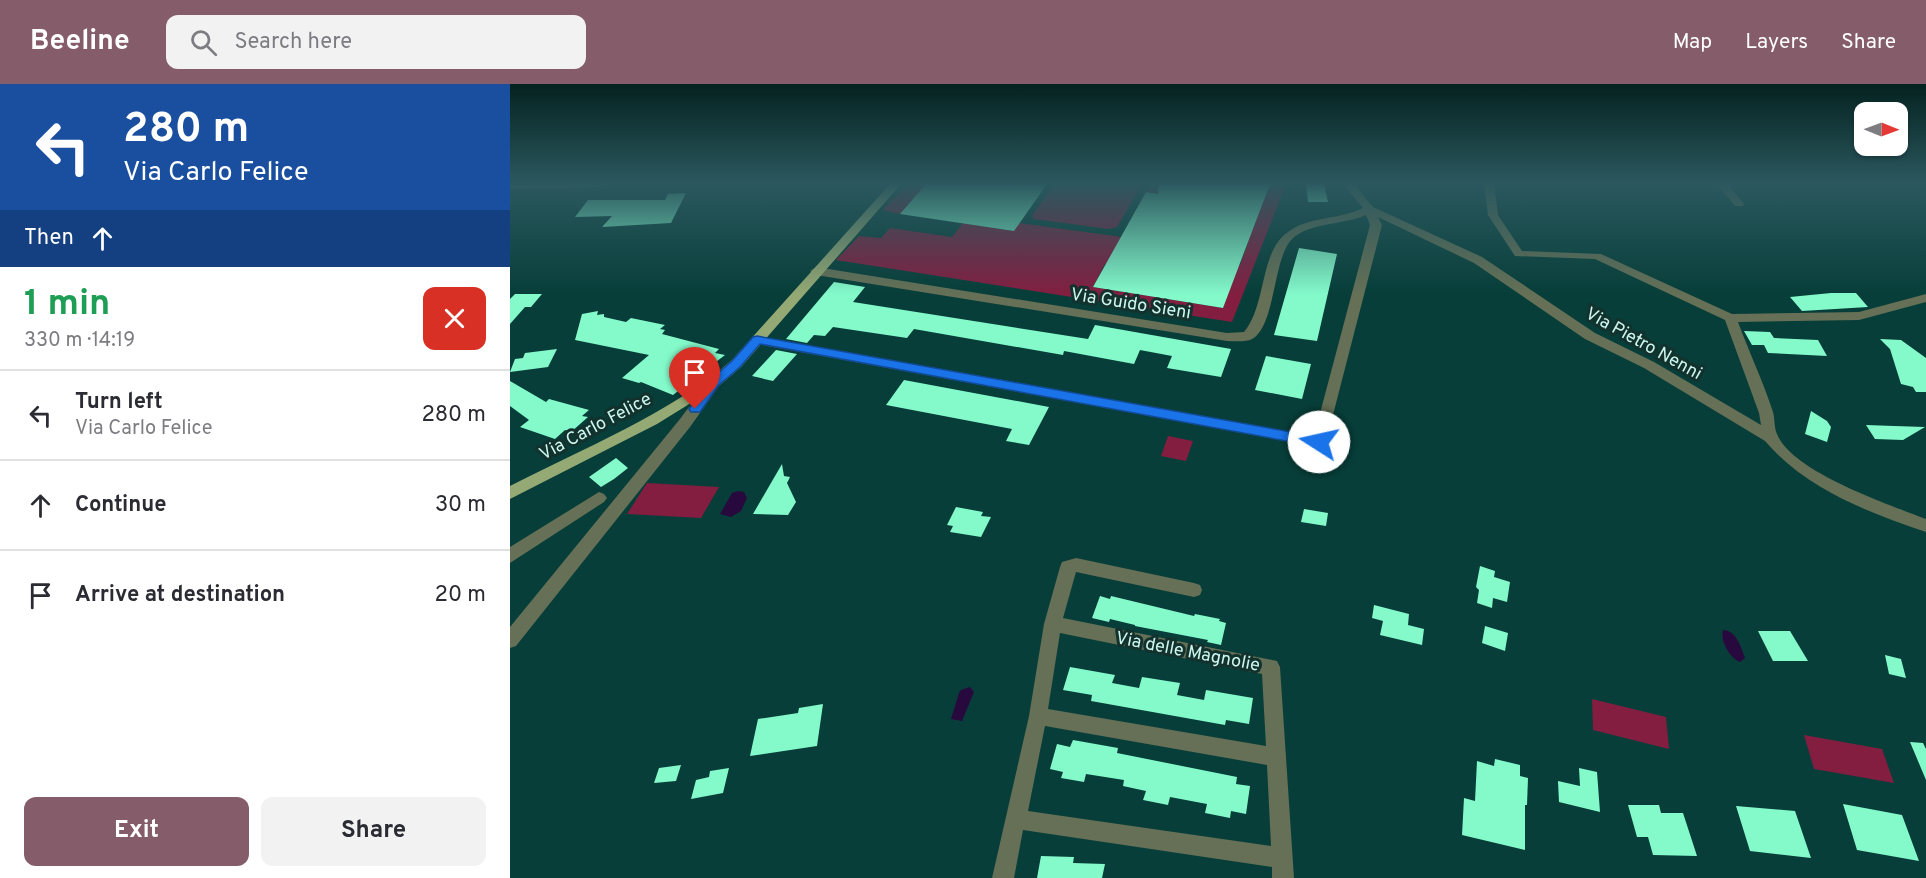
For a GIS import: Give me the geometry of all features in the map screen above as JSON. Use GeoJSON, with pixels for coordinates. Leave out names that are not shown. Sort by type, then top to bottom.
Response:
{"type":"FeatureCollection","features":[{"type":"Feature","properties":{"kind":"main road","name":"Via Carlo Felice"},"geometry":{"type":"LineString","coordinates":[[510,494],[652,420],[715,382],[736,364],[862,221]]}},
{"type":"Feature","properties":{"kind":"street","name":"Via Guido Sieni"},"geometry":{"type":"LineString","coordinates":[[816,271],[1227,337],[1248,336],[1259,323],[1281,247],[1289,235],[1299,230],[1335,221]]}},
{"type":"Feature","properties":{"kind":"street"},"geometry":{"type":"LineString","coordinates":[[757,340],[1319,442],[1376,225],[1375,221]]}},
{"type":"Feature","properties":{"kind":"street","name":"Via Pietro Nenni"},"geometry":{"type":"LineString","coordinates":[[1396,221],[1478,260],[1590,336],[1649,366],[1770,437],[1783,454],[1827,486],[1926,526]]}},
{"type":"Feature","properties":{"kind":"street"},"geometry":{"type":"LineString","coordinates":[[1497,221],[1520,254],[1597,256],[1730,318],[1859,316],[1926,298]]}},
{"type":"Feature","properties":{"kind":"street"},"geometry":{"type":"LineString","coordinates":[[1730,318],[1766,413],[1770,437]]}},
{"type":"Feature","properties":{"kind":"street"},"geometry":{"type":"LineString","coordinates":[[510,640],[685,423],[715,382]]}},
{"type":"Feature","properties":{"kind":"street"},"geometry":{"type":"LineString","coordinates":[[510,556],[599,498]]}},
{"type":"Feature","properties":{"kind":"street"},"geometry":{"type":"LineString","coordinates":[[1003,878],[1038,716],[1053,624],[1068,567],[1076,566],[1194,590]]}},
{"type":"Feature","properties":{"kind":"street","name":"Via delle Magnolie"},"geometry":{"type":"LineString","coordinates":[[1016,819],[1283,868],[1270,667],[1053,624]]}},
{"type":"Feature","properties":{"kind":"street"},"geometry":{"type":"LineString","coordinates":[[1038,716],[1275,756]]}},
{"type":"Feature","properties":{"kind":"shaded area"},"geometry":{"type":"Polygon","coordinates":[[[1049,221],[1120,221],[1117,227],[1109,229],[1049,221]]]}},
{"type":"Feature","properties":{"kind":"shaded area"},"geometry":{"type":"Polygon","coordinates":[[[1131,221],[1210,221],[1254,227],[1256,221],[1272,221],[1232,322],[836,260],[859,236],[881,238],[890,228],[952,237],[963,223],[1013,231],[1019,223],[1122,237],[1117,246],[1240,265],[1248,243],[1128,226],[1131,221]],[[1105,264],[1093,287],[1223,308],[1231,284],[1105,264]]]}},
{"type":"Feature","properties":{"kind":"shaded area"},"geometry":{"type":"Polygon","coordinates":[[[1168,436],[1193,441],[1186,461],[1161,456],[1168,436]]]}},
{"type":"Feature","properties":{"kind":"shaded area"},"geometry":{"type":"Polygon","coordinates":[[[647,483],[719,487],[701,518],[627,514],[647,483]]]}},
{"type":"Feature","properties":{"kind":"shaded area"},"geometry":{"type":"Polygon","coordinates":[[[744,492],[747,498],[741,511],[731,517],[720,514],[732,493],[744,492]]]}},
{"type":"Feature","properties":{"kind":"shaded area"},"geometry":{"type":"Polygon","coordinates":[[[1723,630],[1731,633],[1742,649],[1745,658],[1740,662],[1732,657],[1726,648],[1723,630]]]}},
{"type":"Feature","properties":{"kind":"shaded area"},"geometry":{"type":"Polygon","coordinates":[[[970,687],[974,692],[962,721],[951,719],[959,693],[970,687]]]}},
{"type":"Feature","properties":{"kind":"shaded area"},"geometry":{"type":"Polygon","coordinates":[[[1592,699],[1666,717],[1669,749],[1593,730],[1592,699]]]}},
{"type":"Feature","properties":{"kind":"shaded area"},"geometry":{"type":"Polygon","coordinates":[[[1804,735],[1882,749],[1894,783],[1814,769],[1804,735]]]}},
{"type":"Feature","properties":{"kind":"building"},"geometry":{"type":"Polygon","coordinates":[[[607,221],[672,221],[671,223],[602,227],[607,221]]]}},
{"type":"Feature","properties":{"kind":"building"},"geometry":{"type":"Polygon","coordinates":[[[947,221],[1021,221],[1014,231],[947,221]]]}},
{"type":"Feature","properties":{"kind":"building"},"geometry":{"type":"Polygon","coordinates":[[[1130,221],[1256,221],[1223,308],[1093,287],[1130,221]]]}},
{"type":"Feature","properties":{"kind":"building"},"geometry":{"type":"Polygon","coordinates":[[[1299,248],[1337,254],[1317,341],[1274,335],[1299,248]]]}},
{"type":"Feature","properties":{"kind":"building"},"geometry":{"type":"Polygon","coordinates":[[[834,282],[865,287],[853,302],[1088,339],[1095,325],[1231,349],[1221,377],[1167,368],[1172,356],[1140,350],[1134,364],[1064,351],[1063,355],[914,329],[907,338],[833,327],[825,336],[814,335],[807,343],[786,339],[834,282]]]}},
{"type":"Feature","properties":{"kind":"building"},"geometry":{"type":"Polygon","coordinates":[[[1856,293],[1868,307],[1802,311],[1790,297],[1856,293]]]}},
{"type":"Feature","properties":{"kind":"building"},"geometry":{"type":"Polygon","coordinates":[[[515,294],[542,294],[531,307],[525,307],[510,324],[510,299],[515,294]]]}},
{"type":"Feature","properties":{"kind":"building"},"geometry":{"type":"Polygon","coordinates":[[[598,311],[597,315],[604,314],[604,317],[626,322],[631,318],[665,325],[660,329],[665,330],[662,334],[719,349],[715,353],[725,355],[673,395],[641,382],[622,378],[649,355],[575,340],[582,314],[598,311]]]}},
{"type":"Feature","properties":{"kind":"building"},"geometry":{"type":"Polygon","coordinates":[[[1744,331],[1770,332],[1774,338],[1818,340],[1827,356],[1768,353],[1764,345],[1752,345],[1744,331]]]}},
{"type":"Feature","properties":{"kind":"building"},"geometry":{"type":"Polygon","coordinates":[[[1880,339],[1901,340],[1926,358],[1926,392],[1916,392],[1913,387],[1901,384],[1890,349],[1880,339]]]}},
{"type":"Feature","properties":{"kind":"building"},"geometry":{"type":"Polygon","coordinates":[[[557,349],[548,367],[510,372],[515,359],[523,358],[525,353],[557,349]]]}},
{"type":"Feature","properties":{"kind":"building"},"geometry":{"type":"Polygon","coordinates":[[[776,350],[797,354],[773,381],[752,376],[776,350]]]}},
{"type":"Feature","properties":{"kind":"building"},"geometry":{"type":"Polygon","coordinates":[[[1266,356],[1311,364],[1302,399],[1255,390],[1266,356]]]}},
{"type":"Feature","properties":{"kind":"building"},"geometry":{"type":"Polygon","coordinates":[[[904,380],[1049,407],[1029,445],[1006,441],[1012,429],[886,405],[904,380]]]}},
{"type":"Feature","properties":{"kind":"building"},"geometry":{"type":"Polygon","coordinates":[[[510,381],[546,402],[549,399],[589,410],[582,416],[588,417],[571,432],[565,430],[555,439],[520,427],[529,420],[510,406],[510,381]]]}},
{"type":"Feature","properties":{"kind":"building"},"geometry":{"type":"Polygon","coordinates":[[[1811,411],[1827,421],[1831,427],[1827,442],[1805,434],[1811,411]]]}},
{"type":"Feature","properties":{"kind":"building"},"geometry":{"type":"Polygon","coordinates":[[[1866,425],[1925,427],[1903,440],[1875,439],[1866,425]]]}},
{"type":"Feature","properties":{"kind":"building"},"geometry":{"type":"Polygon","coordinates":[[[616,458],[628,468],[614,479],[601,487],[589,477],[616,458]]]}},
{"type":"Feature","properties":{"kind":"building"},"geometry":{"type":"Polygon","coordinates":[[[782,464],[784,476],[790,477],[787,483],[796,502],[788,515],[753,514],[782,464]]]}},
{"type":"Feature","properties":{"kind":"building"},"geometry":{"type":"Polygon","coordinates":[[[956,507],[983,512],[981,516],[991,517],[981,537],[950,532],[953,526],[947,525],[956,507]]]}},
{"type":"Feature","properties":{"kind":"building"},"geometry":{"type":"Polygon","coordinates":[[[1304,509],[1328,513],[1326,526],[1301,522],[1304,509]]]}},
{"type":"Feature","properties":{"kind":"building"},"geometry":{"type":"Polygon","coordinates":[[[1480,566],[1495,571],[1494,577],[1510,582],[1507,602],[1493,598],[1492,608],[1477,603],[1479,590],[1476,587],[1480,566]]]}},
{"type":"Feature","properties":{"kind":"building"},"geometry":{"type":"Polygon","coordinates":[[[1100,596],[1110,599],[1111,596],[1194,616],[1195,614],[1220,619],[1219,621],[1226,623],[1221,645],[1207,642],[1208,640],[1110,619],[1109,622],[1092,618],[1100,596]]]}},
{"type":"Feature","properties":{"kind":"building"},"geometry":{"type":"Polygon","coordinates":[[[1374,605],[1409,614],[1408,625],[1424,629],[1422,645],[1380,635],[1383,621],[1372,618],[1374,605]]]}},
{"type":"Feature","properties":{"kind":"building"},"geometry":{"type":"Polygon","coordinates":[[[1485,626],[1508,633],[1505,651],[1482,643],[1485,626]]]}},
{"type":"Feature","properties":{"kind":"building"},"geometry":{"type":"Polygon","coordinates":[[[1758,631],[1790,631],[1808,661],[1773,661],[1758,631]]]}},
{"type":"Feature","properties":{"kind":"building"},"geometry":{"type":"Polygon","coordinates":[[[1885,655],[1901,659],[1906,678],[1889,674],[1885,655]]]}},
{"type":"Feature","properties":{"kind":"building"},"geometry":{"type":"Polygon","coordinates":[[[1070,667],[1115,675],[1112,683],[1139,688],[1142,677],[1180,683],[1177,695],[1204,700],[1206,690],[1253,698],[1249,724],[1226,720],[1225,725],[1091,701],[1092,695],[1063,690],[1070,667]]]}},
{"type":"Feature","properties":{"kind":"building"},"geometry":{"type":"Polygon","coordinates":[[[823,704],[817,746],[750,756],[758,719],[798,713],[799,708],[823,704]]]}},
{"type":"Feature","properties":{"kind":"building"},"geometry":{"type":"Polygon","coordinates":[[[1073,740],[1118,748],[1117,753],[1237,777],[1236,784],[1250,786],[1246,814],[1231,811],[1230,818],[1205,813],[1207,804],[1170,797],[1168,805],[1143,800],[1146,791],[1123,786],[1124,780],[1086,774],[1084,782],[1061,778],[1063,772],[1050,769],[1057,744],[1070,747],[1073,740]]]}},
{"type":"Feature","properties":{"kind":"building"},"geometry":{"type":"Polygon","coordinates":[[[1910,742],[1923,743],[1926,749],[1926,780],[1910,742]]]}},
{"type":"Feature","properties":{"kind":"building"},"geometry":{"type":"Polygon","coordinates":[[[1495,759],[1520,765],[1520,776],[1528,778],[1527,805],[1525,805],[1525,850],[1462,835],[1464,798],[1475,801],[1477,761],[1494,766],[1495,759]]]}},
{"type":"Feature","properties":{"kind":"building"},"geometry":{"type":"Polygon","coordinates":[[[681,765],[676,781],[654,783],[659,768],[681,765]]]}},
{"type":"Feature","properties":{"kind":"building"},"geometry":{"type":"Polygon","coordinates":[[[729,768],[723,793],[691,799],[696,780],[709,777],[710,771],[729,768]]]}},
{"type":"Feature","properties":{"kind":"building"},"geometry":{"type":"Polygon","coordinates":[[[1579,768],[1597,772],[1600,812],[1559,802],[1558,781],[1580,786],[1579,768]]]}},
{"type":"Feature","properties":{"kind":"building"},"geometry":{"type":"Polygon","coordinates":[[[1843,804],[1902,815],[1919,861],[1857,850],[1843,804]]]}},
{"type":"Feature","properties":{"kind":"building"},"geometry":{"type":"Polygon","coordinates":[[[1628,805],[1659,805],[1661,813],[1683,813],[1697,856],[1653,855],[1648,837],[1637,837],[1628,805]]]}},
{"type":"Feature","properties":{"kind":"building"},"geometry":{"type":"Polygon","coordinates":[[[1736,806],[1795,811],[1811,858],[1750,851],[1736,806]]]}},
{"type":"Feature","properties":{"kind":"building"},"geometry":{"type":"Polygon","coordinates":[[[1041,856],[1074,857],[1073,863],[1105,864],[1102,878],[1037,878],[1041,856]]]}},
{"type":"Feature","properties":{"kind":"route"},"geometry":{"type":"LineString","coordinates":[[695,409],[715,382],[736,364],[757,340],[1319,442]]}}]}
